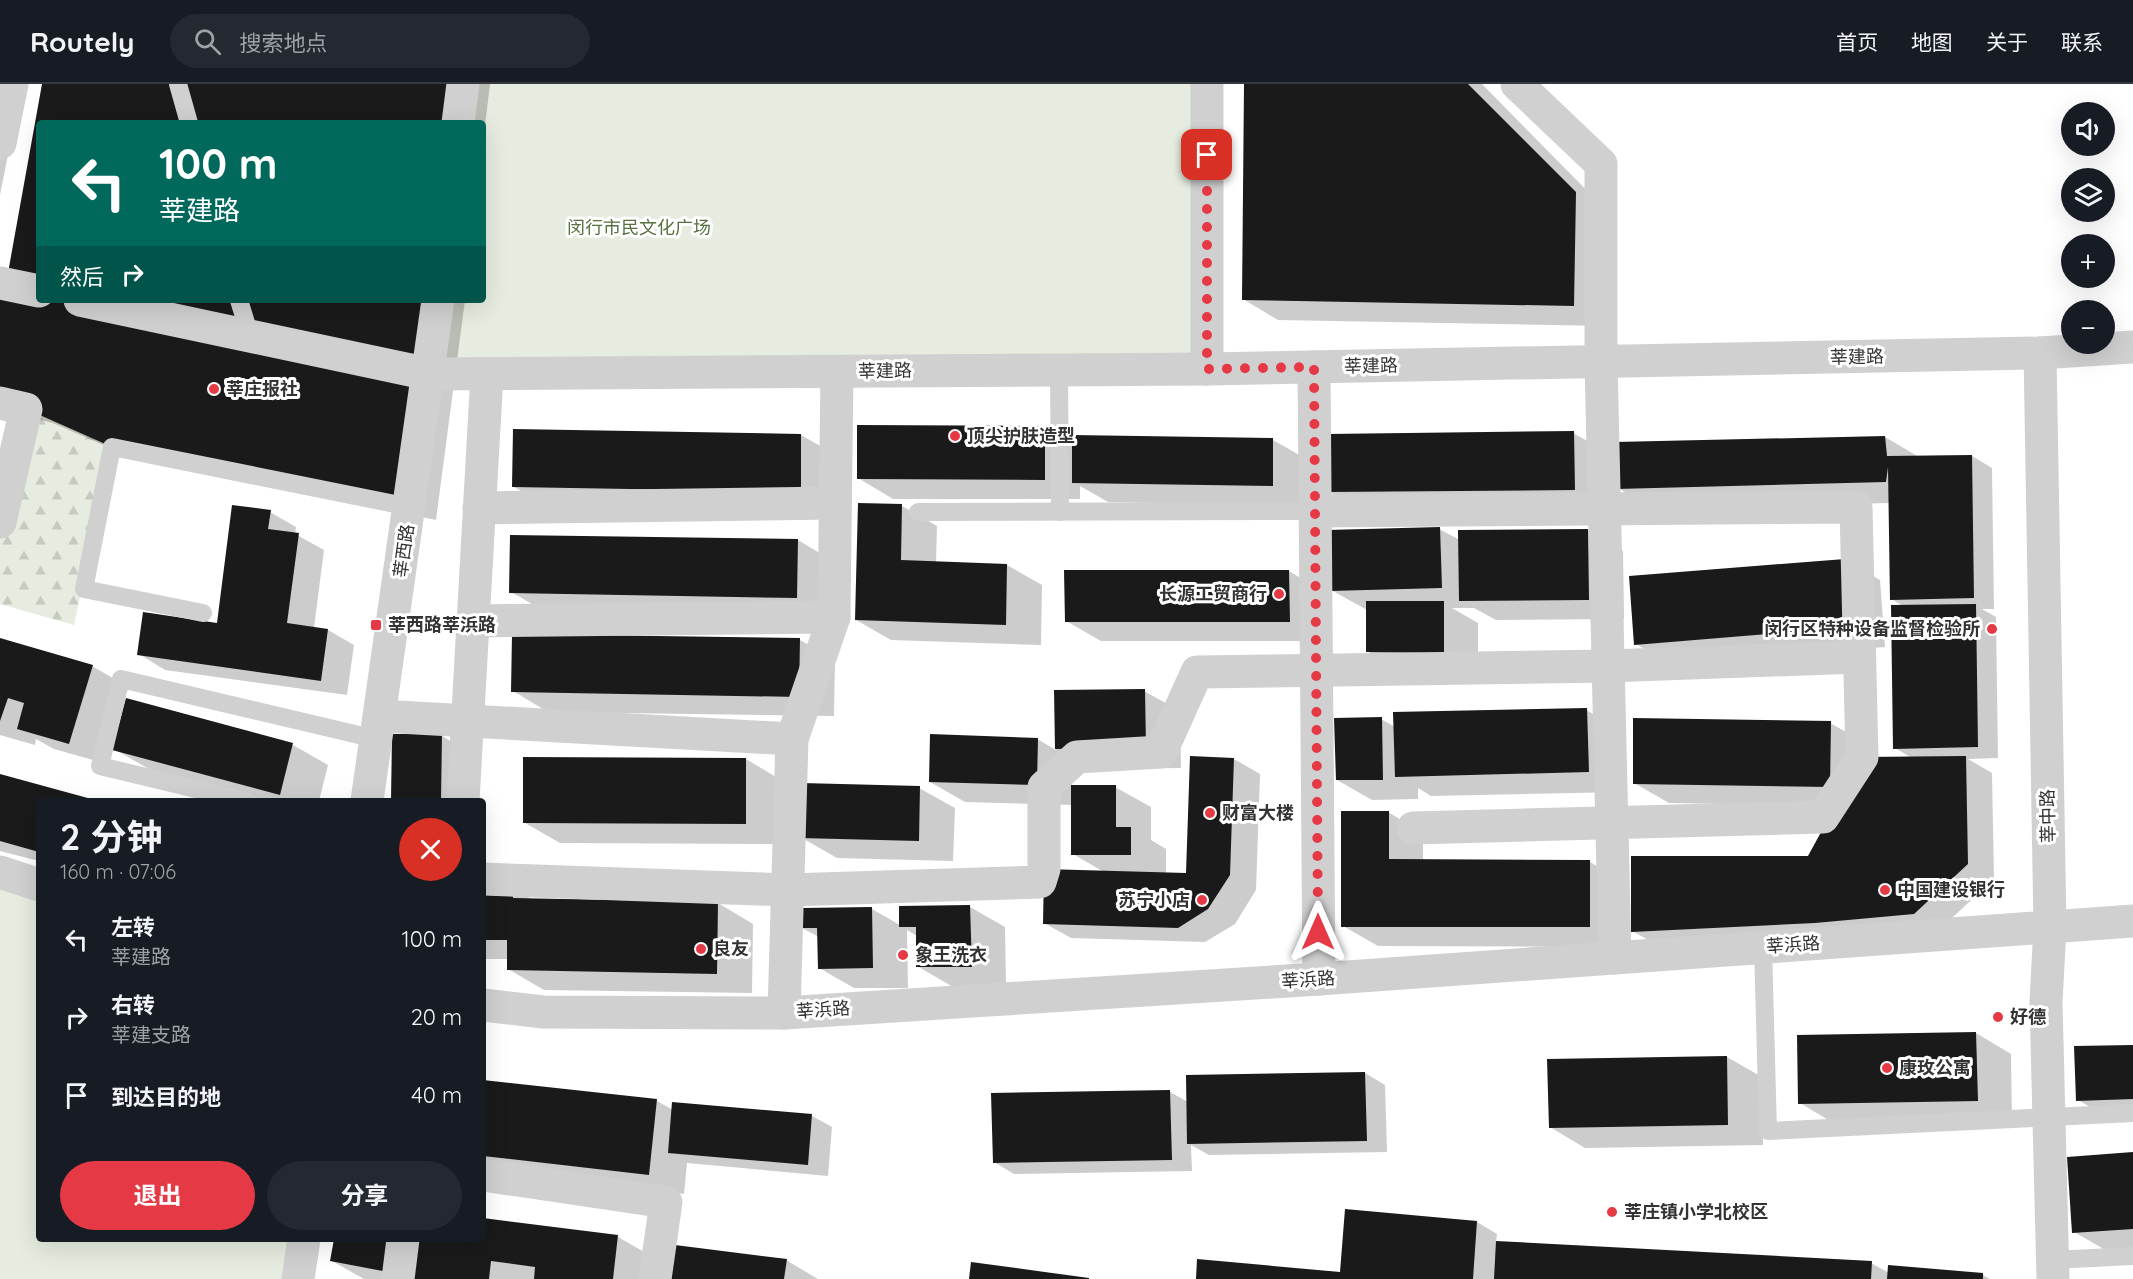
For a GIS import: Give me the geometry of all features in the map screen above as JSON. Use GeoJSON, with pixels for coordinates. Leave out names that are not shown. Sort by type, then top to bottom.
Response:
{"type":"FeatureCollection","features":[{"type":"Feature","properties":{"kind":"street"},"geometry":{"type":"LineString","coordinates":[[0,143],[12,84]]}},
{"type":"Feature","properties":{"kind":"street"},"geometry":{"type":"LineString","coordinates":[[458,120],[462,84]]}},
{"type":"Feature","properties":{"kind":"street"},"geometry":{"type":"LineString","coordinates":[[1207,84],[1207,369]]}},
{"type":"Feature","properties":{"kind":"street"},"geometry":{"type":"LineString","coordinates":[[1517,84],[1601,164],[1601,362],[1615,958]]}},
{"type":"Feature","properties":{"kind":"street"},"geometry":{"type":"LineString","coordinates":[[0,283],[36,290]]}},
{"type":"Feature","properties":{"kind":"street","name":"莘建路"},"geometry":{"type":"LineString","coordinates":[[94,303],[429,374],[1207,369],[2040,353],[2133,348]]}},
{"type":"Feature","properties":{"kind":"street","name":"莘西路"},"geometry":{"type":"LineString","coordinates":[[367,798],[438,303]]}},
{"type":"Feature","properties":{"kind":"street","name":"莘中路"},"geometry":{"type":"LineString","coordinates":[[2040,353],[2050,927],[2046,1002],[2053,1270]]}},
{"type":"Feature","properties":{"kind":"street"},"geometry":{"type":"LineString","coordinates":[[1314,367],[1319,979]]}},
{"type":"Feature","properties":{"kind":"street"},"geometry":{"type":"LineString","coordinates":[[784,1013],[792,739],[834,617],[837,372]]}},
{"type":"Feature","properties":{"kind":"street"},"geometry":{"type":"LineString","coordinates":[[463,798],[487,374]]}},
{"type":"Feature","properties":{"kind":"street"},"geometry":{"type":"LineString","coordinates":[[0,403],[26,409],[5,479],[0,522]]}},
{"type":"Feature","properties":{"kind":"street"},"geometry":{"type":"LineString","coordinates":[[479,508],[835,503]]}},
{"type":"Feature","properties":{"kind":"street"},"geometry":{"type":"LineString","coordinates":[[1315,511],[1856,507],[1862,757],[1822,818],[1612,825],[1413,828]]}},
{"type":"Feature","properties":{"kind":"street"},"geometry":{"type":"LineString","coordinates":[[473,621],[834,617]]}},
{"type":"Feature","properties":{"kind":"street"},"geometry":{"type":"LineString","coordinates":[[486,879],[788,890],[1040,882],[1044,868],[1044,787],[1077,758],[1161,752],[1197,672],[1608,666],[1859,657]]}},
{"type":"Feature","properties":{"kind":"street"},"geometry":{"type":"LineString","coordinates":[[378,727],[467,720],[792,739]]}},
{"type":"Feature","properties":{"kind":"street"},"geometry":{"type":"LineString","coordinates":[[0,872],[36,884]]}},
{"type":"Feature","properties":{"kind":"street","name":"莘浜路"},"geometry":{"type":"LineString","coordinates":[[486,1005],[543,1012],[784,1013],[1319,979],[2133,921]]}},
{"type":"Feature","properties":{"kind":"street"},"geometry":{"type":"LineString","coordinates":[[486,1175],[666,1202],[655,1279]]}},
{"type":"Feature","properties":{"kind":"street"},"geometry":{"type":"LineString","coordinates":[[298,1279],[304,1242]]}},
{"type":"Feature","properties":{"kind":"street"},"geometry":{"type":"LineString","coordinates":[[398,1279],[404,1242]]}},
{"type":"Feature","properties":{"kind":"lane"},"geometry":{"type":"LineString","coordinates":[[178,84],[188,120]]}},
{"type":"Feature","properties":{"kind":"lane"},"geometry":{"type":"LineString","coordinates":[[240,303],[250,336]]}},
{"type":"Feature","properties":{"kind":"lane"},"geometry":{"type":"LineString","coordinates":[[1059,370],[1060,512]]}},
{"type":"Feature","properties":{"kind":"lane"},"geometry":{"type":"LineString","coordinates":[[203,614],[84,589],[112,447],[410,507]]}},
{"type":"Feature","properties":{"kind":"lane"},"geometry":{"type":"LineString","coordinates":[[918,512],[1315,511]]}},
{"type":"Feature","properties":{"kind":"lane"},"geometry":{"type":"LineString","coordinates":[[233,798],[100,766],[121,679],[378,727]]}},
{"type":"Feature","properties":{"kind":"lane"},"geometry":{"type":"LineString","coordinates":[[1763,947],[1768,1131],[2133,1113]]}},
{"type":"Feature","properties":{"kind":"lane"},"geometry":{"type":"LineString","coordinates":[[2053,1270],[2133,1256]]}},
{"type":"Feature","properties":{"kind":"green space","name":"闵行市民文化广场"},"geometry":{"type":"Polygon","coordinates":[[[463,84],[1207,84],[1207,369],[429,374],[438,303],[486,303],[486,120],[458,120],[463,84]]]}},
{"type":"Feature","properties":{"kind":"green space"},"geometry":{"type":"Polygon","coordinates":[[[26,409],[112,447],[74,625],[0,604],[0,522],[26,409]]]}},
{"type":"Feature","properties":{"kind":"green space"},"geometry":{"type":"Polygon","coordinates":[[[0,872],[36,884],[36,1242],[304,1242],[298,1279],[0,1279],[0,872]]]}},
{"type":"Feature","properties":{"kind":"building","name":"莘庄报社"},"geometry":{"type":"Polygon","coordinates":[[[42,84],[463,84],[458,120],[36,120],[36,303],[438,303],[410,507],[112,447],[26,409],[0,403],[0,283],[6,284],[42,84]]]}},
{"type":"Feature","properties":{"kind":"building"},"geometry":{"type":"Polygon","coordinates":[[[1244,84],[1468,84],[1576,192],[1574,306],[1242,300],[1244,84]]]}},
{"type":"Feature","properties":{"kind":"building"},"geometry":{"type":"Polygon","coordinates":[[[857,425],[1045,426],[1045,480],[857,479],[857,425]]]}},
{"type":"Feature","properties":{"kind":"building"},"geometry":{"type":"Polygon","coordinates":[[[513,429],[801,434],[801,492],[512,487],[513,429]]]}},
{"type":"Feature","properties":{"kind":"building"},"geometry":{"type":"Polygon","coordinates":[[[1574,431],[1575,490],[1327,492],[1327,434],[1574,431]]]}},
{"type":"Feature","properties":{"kind":"building"},"geometry":{"type":"Polygon","coordinates":[[[1072,435],[1273,438],[1273,486],[1072,483],[1072,435]]]}},
{"type":"Feature","properties":{"kind":"building"},"geometry":{"type":"Polygon","coordinates":[[[1885,436],[1887,456],[1972,455],[1974,598],[1890,600],[1888,467],[1886,482],[1616,489],[1615,442],[1885,436]]]}},
{"type":"Feature","properties":{"kind":"building"},"geometry":{"type":"Polygon","coordinates":[[[858,503],[902,504],[901,560],[1007,564],[1006,625],[855,620],[858,503]]]}},
{"type":"Feature","properties":{"kind":"building"},"geometry":{"type":"Polygon","coordinates":[[[232,505],[271,510],[268,529],[299,533],[287,623],[328,629],[321,681],[137,655],[143,612],[217,623],[232,505]]]}},
{"type":"Feature","properties":{"kind":"building"},"geometry":{"type":"Polygon","coordinates":[[[1440,527],[1442,588],[1329,591],[1327,530],[1440,527]]]}},
{"type":"Feature","properties":{"kind":"building"},"geometry":{"type":"Polygon","coordinates":[[[1588,529],[1589,600],[1459,601],[1458,530],[1588,529]]]}},
{"type":"Feature","properties":{"kind":"building"},"geometry":{"type":"Polygon","coordinates":[[[510,535],[798,539],[797,598],[509,593],[510,535]]]}},
{"type":"Feature","properties":{"kind":"building"},"geometry":{"type":"Polygon","coordinates":[[[1845,559],[1851,627],[1634,645],[1629,576],[1845,559]]]}},
{"type":"Feature","properties":{"kind":"building"},"geometry":{"type":"Polygon","coordinates":[[[1064,570],[1289,570],[1290,622],[1065,622],[1064,570]]]}},
{"type":"Feature","properties":{"kind":"building"},"geometry":{"type":"Polygon","coordinates":[[[1366,601],[1444,601],[1444,653],[1366,652],[1366,601]]]}},
{"type":"Feature","properties":{"kind":"building"},"geometry":{"type":"Polygon","coordinates":[[[1976,604],[1978,747],[1893,749],[1891,605],[1976,604]]]}},
{"type":"Feature","properties":{"kind":"building"},"geometry":{"type":"Polygon","coordinates":[[[512,634],[800,638],[799,697],[511,692],[512,634]]]}},
{"type":"Feature","properties":{"kind":"building"},"geometry":{"type":"Polygon","coordinates":[[[0,638],[93,665],[69,744],[17,729],[24,703],[8,698],[0,721],[0,638]]]}},
{"type":"Feature","properties":{"kind":"building"},"geometry":{"type":"Polygon","coordinates":[[[1145,689],[1146,748],[1055,749],[1054,690],[1145,689]]]}},
{"type":"Feature","properties":{"kind":"building"},"geometry":{"type":"Polygon","coordinates":[[[126,698],[293,743],[280,795],[112,750],[126,698]]]}},
{"type":"Feature","properties":{"kind":"building"},"geometry":{"type":"Polygon","coordinates":[[[1587,708],[1589,772],[1395,777],[1393,712],[1587,708]]]}},
{"type":"Feature","properties":{"kind":"building"},"geometry":{"type":"Polygon","coordinates":[[[1382,717],[1383,780],[1336,780],[1334,718],[1382,717]]]}},
{"type":"Feature","properties":{"kind":"building"},"geometry":{"type":"Polygon","coordinates":[[[1633,718],[1831,721],[1830,787],[1633,784],[1633,718]]]}},
{"type":"Feature","properties":{"kind":"building"},"geometry":{"type":"Polygon","coordinates":[[[392,734],[442,734],[441,798],[391,798],[392,734]]]}},
{"type":"Feature","properties":{"kind":"building"},"geometry":{"type":"Polygon","coordinates":[[[930,734],[1038,738],[1037,785],[929,782],[930,734]]]}},
{"type":"Feature","properties":{"kind":"building","name":"财富大楼"},"geometry":{"type":"Polygon","coordinates":[[[1190,756],[1234,758],[1230,875],[1208,909],[1178,928],[1043,924],[1044,869],[1186,873],[1190,756]]]}},
{"type":"Feature","properties":{"kind":"building"},"geometry":{"type":"Polygon","coordinates":[[[1966,756],[1968,864],[1914,914],[1815,923],[1631,932],[1631,856],[1808,856],[1862,757],[1966,756]]]}},
{"type":"Feature","properties":{"kind":"building"},"geometry":{"type":"Polygon","coordinates":[[[523,757],[746,758],[746,824],[523,823],[523,757]]]}},
{"type":"Feature","properties":{"kind":"building"},"geometry":{"type":"Polygon","coordinates":[[[0,774],[88,798],[36,798],[36,851],[0,841],[0,774]]]}},
{"type":"Feature","properties":{"kind":"building"},"geometry":{"type":"Polygon","coordinates":[[[801,783],[920,786],[919,841],[800,838],[801,783]]]}},
{"type":"Feature","properties":{"kind":"building"},"geometry":{"type":"Polygon","coordinates":[[[1071,785],[1116,785],[1116,827],[1131,827],[1131,855],[1071,855],[1071,785]]]}},
{"type":"Feature","properties":{"kind":"building"},"geometry":{"type":"Polygon","coordinates":[[[1341,811],[1389,811],[1389,859],[1590,860],[1590,927],[1341,927],[1341,811]]]}},
{"type":"Feature","properties":{"kind":"building"},"geometry":{"type":"Polygon","coordinates":[[[486,887],[513,887],[513,898],[718,902],[717,974],[507,970],[507,940],[486,940],[486,887]]]}},
{"type":"Feature","properties":{"kind":"building"},"geometry":{"type":"Polygon","coordinates":[[[970,905],[972,967],[916,967],[916,927],[899,927],[899,906],[970,905]]]}},
{"type":"Feature","properties":{"kind":"building"},"geometry":{"type":"Polygon","coordinates":[[[872,907],[873,968],[818,969],[817,928],[801,928],[801,908],[872,907]]]}},
{"type":"Feature","properties":{"kind":"building","name":"康玫公寓"},"geometry":{"type":"Polygon","coordinates":[[[1976,1032],[1978,1101],[1798,1104],[1797,1035],[1976,1032]]]}},
{"type":"Feature","properties":{"kind":"building"},"geometry":{"type":"Polygon","coordinates":[[[2133,1045],[2133,1099],[2076,1101],[2074,1046],[2133,1045]]]}},
{"type":"Feature","properties":{"kind":"building"},"geometry":{"type":"Polygon","coordinates":[[[1727,1056],[1728,1125],[1549,1128],[1547,1059],[1727,1056]]]}},
{"type":"Feature","properties":{"kind":"building"},"geometry":{"type":"Polygon","coordinates":[[[1365,1072],[1367,1141],[1187,1144],[1186,1075],[1365,1072]]]}},
{"type":"Feature","properties":{"kind":"building"},"geometry":{"type":"Polygon","coordinates":[[[486,1080],[657,1099],[649,1175],[486,1156],[486,1080]]]}},
{"type":"Feature","properties":{"kind":"building"},"geometry":{"type":"Polygon","coordinates":[[[1170,1090],[1172,1160],[993,1163],[991,1093],[1170,1090]]]}},
{"type":"Feature","properties":{"kind":"building"},"geometry":{"type":"Polygon","coordinates":[[[672,1102],[812,1114],[808,1165],[668,1153],[672,1102]]]}},
{"type":"Feature","properties":{"kind":"building"},"geometry":{"type":"Polygon","coordinates":[[[2133,1152],[2133,1229],[2072,1233],[2067,1157],[2133,1152]]]}},
{"type":"Feature","properties":{"kind":"building"},"geometry":{"type":"Polygon","coordinates":[[[1345,1209],[1477,1221],[1473,1279],[1196,1279],[1197,1259],[1340,1272],[1345,1209]]]}},
{"type":"Feature","properties":{"kind":"building"},"geometry":{"type":"Polygon","coordinates":[[[486,1218],[618,1235],[613,1279],[534,1279],[535,1267],[491,1261],[489,1279],[410,1279],[415,1242],[486,1242],[486,1218]]]}},
{"type":"Feature","properties":{"kind":"building"},"geometry":{"type":"Polygon","coordinates":[[[1496,1241],[1872,1261],[1871,1279],[1494,1279],[1496,1241]]]}},
{"type":"Feature","properties":{"kind":"building"},"geometry":{"type":"Polygon","coordinates":[[[333,1242],[393,1242],[388,1272],[330,1261],[333,1242]]]}},
{"type":"Feature","properties":{"kind":"building"},"geometry":{"type":"Polygon","coordinates":[[[675,1245],[787,1259],[784,1279],[671,1279],[675,1245]]]}},
{"type":"Feature","properties":{"kind":"building"},"geometry":{"type":"Polygon","coordinates":[[[971,1262],[1089,1278],[1089,1279],[969,1279],[971,1262]]]}},
{"type":"Feature","properties":{"kind":"building"},"geometry":{"type":"Polygon","coordinates":[[[1888,1265],[1983,1273],[1983,1279],[1887,1279],[1888,1265]]]}},
{"type":"Feature","properties":{"kind":"place","name":"莘庄报社"},"geometry":{"type":"Point","coordinates":[214,389]}},
{"type":"Feature","properties":{"kind":"place","name":"顶尖护肤造型"},"geometry":{"type":"Point","coordinates":[955,436]}},
{"type":"Feature","properties":{"kind":"place","name":"长源工贸商行"},"geometry":{"type":"Point","coordinates":[1279,594]}},
{"type":"Feature","properties":{"kind":"place","name":"莘西路莘浜路"},"geometry":{"type":"Point","coordinates":[376,625]}},
{"type":"Feature","properties":{"kind":"place","name":"闵行区特种设备监督检验所"},"geometry":{"type":"Point","coordinates":[1992,629]}},
{"type":"Feature","properties":{"kind":"place","name":"财富大楼"},"geometry":{"type":"Point","coordinates":[1210,813]}},
{"type":"Feature","properties":{"kind":"place","name":"中国建设银行"},"geometry":{"type":"Point","coordinates":[1885,890]}},
{"type":"Feature","properties":{"kind":"place","name":"苏宁小店"},"geometry":{"type":"Point","coordinates":[1202,900]}},
{"type":"Feature","properties":{"kind":"place","name":"良友"},"geometry":{"type":"Point","coordinates":[701,949]}},
{"type":"Feature","properties":{"kind":"place","name":"象王洗衣"},"geometry":{"type":"Point","coordinates":[903,955]}},
{"type":"Feature","properties":{"kind":"place","name":"好德"},"geometry":{"type":"Point","coordinates":[1998,1017]}},
{"type":"Feature","properties":{"kind":"place","name":"康玫公寓"},"geometry":{"type":"Point","coordinates":[1887,1068]}},
{"type":"Feature","properties":{"kind":"place","name":"莘庄镇小学北校区"},"geometry":{"type":"Point","coordinates":[1612,1212]}},
{"type":"Feature","properties":{"kind":"route"},"geometry":{"type":"LineString","coordinates":[[1207,155],[1207,369],[1314,367],[1318,932]]}}]}
